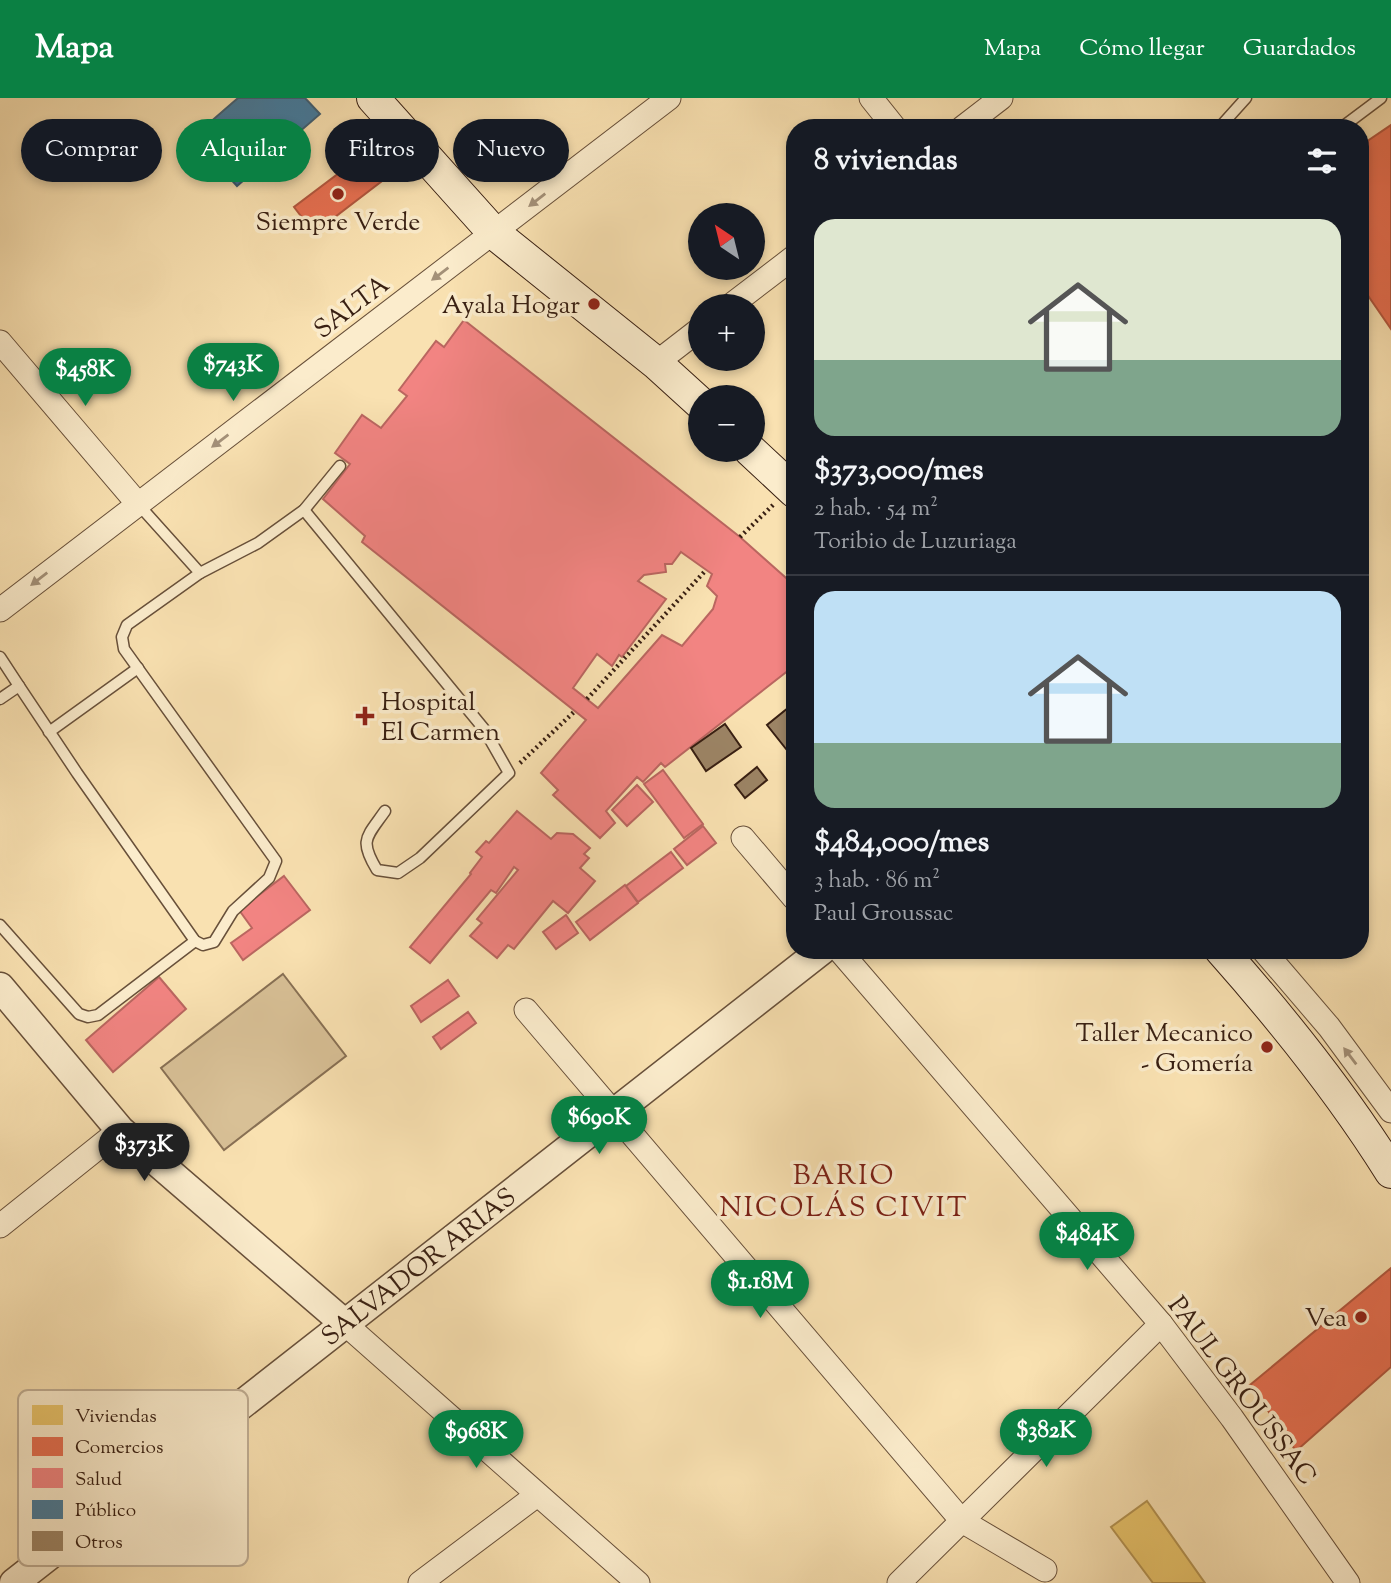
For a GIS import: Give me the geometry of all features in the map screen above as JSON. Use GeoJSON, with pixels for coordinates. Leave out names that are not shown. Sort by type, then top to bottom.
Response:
{"type":"FeatureCollection","features":[{"type":"Feature","properties":{"kind":"main road"},"geometry":{"type":"LineString","coordinates":[[373,98],[494,233],[656,363],[688,392]]}},
{"type":"Feature","properties":{"kind":"main road"},"geometry":{"type":"LineString","coordinates":[[763,462],[786,483]]}},
{"type":"Feature","properties":{"kind":"main road"},"geometry":{"type":"LineString","coordinates":[[1229,959],[1276,1012],[1325,1074],[1391,1172]]}},
{"type":"Feature","properties":{"kind":"street","name":"SALTA"},"geometry":{"type":"LineString","coordinates":[[0,610],[669,98]]}},
{"type":"Feature","properties":{"kind":"street"},"geometry":{"type":"LineString","coordinates":[[871,98],[888,119]]}},
{"type":"Feature","properties":{"kind":"street"},"geometry":{"type":"LineString","coordinates":[[973,119],[1000,98]]}},
{"type":"Feature","properties":{"kind":"street"},"geometry":{"type":"LineString","coordinates":[[746,294],[786,263]]}},
{"type":"Feature","properties":{"kind":"street"},"geometry":{"type":"LineString","coordinates":[[656,363],[688,338]]}},
{"type":"Feature","properties":{"kind":"street"},"geometry":{"type":"LineString","coordinates":[[0,342],[138,503]]}},
{"type":"Feature","properties":{"kind":"street"},"geometry":{"type":"LineString","coordinates":[[743,838],[786,889]]}},
{"type":"Feature","properties":{"kind":"street","name":"SALVADOR ARIAS"},"geometry":{"type":"LineString","coordinates":[[248,1398],[811,959]]}},
{"type":"Feature","properties":{"kind":"street","name":"PAUL GROUSSAC"},"geometry":{"type":"LineString","coordinates":[[847,959],[1161,1324],[1232,1418],[1348,1583]]}},
{"type":"Feature","properties":{"kind":"street"},"geometry":{"type":"LineString","coordinates":[[1272,959],[1329,1027],[1391,1111]]}},
{"type":"Feature","properties":{"kind":"street"},"geometry":{"type":"LineString","coordinates":[[0,987],[120,1130],[344,1323],[637,1583]]}},
{"type":"Feature","properties":{"kind":"street"},"geometry":{"type":"LineString","coordinates":[[526,1010],[962,1521],[1045,1570]]}},
{"type":"Feature","properties":{"kind":"street"},"geometry":{"type":"LineString","coordinates":[[0,1226],[120,1130]]}},
{"type":"Feature","properties":{"kind":"street"},"geometry":{"type":"LineString","coordinates":[[899,1583],[1161,1324]]}},
{"type":"Feature","properties":{"kind":"street"},"geometry":{"type":"LineString","coordinates":[[420,1583],[537,1495]]}},
{"type":"Feature","properties":{"kind":"street","name":"SALVADOR ARIAS"},"geometry":{"type":"LineString","coordinates":[[12,1583],[34,1566]]}},
{"type":"Feature","properties":{"kind":"street"},"geometry":{"type":"LineString","coordinates":[[0,1574],[12,1583]]}},
{"type":"Feature","properties":{"kind":"lane"},"geometry":{"type":"LineString","coordinates":[[1227,119],[1246,98]]}},
{"type":"Feature","properties":{"kind":"lane"},"geometry":{"type":"LineString","coordinates":[[1352,119],[1381,98]]}},
{"type":"Feature","properties":{"kind":"lane"},"geometry":{"type":"LineString","coordinates":[[0,657],[195,941],[203,945],[214,942],[233,911],[269,878],[276,861],[124,649],[122,636],[127,625],[200,573],[258,543],[304,510],[340,467]]}},
{"type":"Feature","properties":{"kind":"lane"},"geometry":{"type":"LineString","coordinates":[[138,503],[200,573]]}},
{"type":"Feature","properties":{"kind":"lane"},"geometry":{"type":"LineString","coordinates":[[304,510],[484,729],[509,773],[420,858],[398,873],[377,870],[366,853],[367,836],[385,811]]}},
{"type":"Feature","properties":{"kind":"lane"},"geometry":{"type":"LineString","coordinates":[[49,732],[138,668]]}},
{"type":"Feature","properties":{"kind":"lane"},"geometry":{"type":"LineString","coordinates":[[0,699],[19,686]]}},
{"type":"Feature","properties":{"kind":"lane"},"geometry":{"type":"LineString","coordinates":[[0,925],[79,1014],[88,1017],[97,1015],[195,941]]}},
{"type":"Feature","properties":{"kind":"path"},"geometry":{"type":"LineString","coordinates":[[740,537],[786,494]]}},
{"type":"Feature","properties":{"kind":"path"},"geometry":{"type":"LineString","coordinates":[[587,699],[706,570]]}},
{"type":"Feature","properties":{"kind":"path"},"geometry":{"type":"LineString","coordinates":[[509,773],[575,711]]}},
{"type":"Feature","properties":{"kind":"shaded area"},"geometry":{"type":"Polygon","coordinates":[[[283,974],[346,1056],[224,1150],[161,1068],[283,974]]]}},
{"type":"Feature","properties":{"kind":"building: Viviendas"},"geometry":{"type":"Polygon","coordinates":[[[1147,1501],[1205,1583],[1153,1583],[1111,1527],[1147,1501]]]}},
{"type":"Feature","properties":{"kind":"building: Comercios"},"geometry":{"type":"Polygon","coordinates":[[[1391,125],[1391,329],[1369,297],[1369,140],[1391,125]]]}},
{"type":"Feature","properties":{"kind":"building: Comercios","name":"Siempre Verde"},"geometry":{"type":"Polygon","coordinates":[[[327,182],[381,182],[314,233],[294,207],[327,182]]]}},
{"type":"Feature","properties":{"kind":"building: Comercios","name":"Vea"},"geometry":{"type":"Polygon","coordinates":[[[1391,1268],[1391,1367],[1296,1451],[1250,1385],[1391,1268]]]}},
{"type":"Feature","properties":{"kind":"building: Salud"},"geometry":{"type":"Polygon","coordinates":[[[464,320],[740,537],[786,578],[786,672],[665,767],[661,763],[643,782],[637,777],[606,811],[615,823],[600,838],[553,795],[558,790],[541,773],[586,720],[362,542],[365,536],[323,499],[350,464],[335,453],[362,415],[381,428],[407,396],[399,390],[436,341],[444,347],[464,320]],[[681,552],[672,564],[665,564],[666,572],[644,575],[638,581],[666,599],[622,657],[619,655],[612,666],[597,654],[573,688],[598,708],[662,635],[682,646],[713,609],[717,596],[707,586],[712,574],[681,552]]]}},
{"type":"Feature","properties":{"kind":"building: Salud"},"geometry":{"type":"Polygon","coordinates":[[[663,770],[703,824],[684,838],[644,784],[663,770]]]}},
{"type":"Feature","properties":{"kind":"building: Salud"},"geometry":{"type":"Polygon","coordinates":[[[637,785],[653,802],[627,826],[612,810],[637,785]]]}},
{"type":"Feature","properties":{"kind":"building: Salud"},"geometry":{"type":"Polygon","coordinates":[[[517,811],[551,839],[557,833],[573,834],[590,848],[584,854],[589,858],[580,868],[595,881],[568,913],[553,901],[514,949],[508,945],[497,958],[470,936],[482,923],[477,919],[518,870],[514,867],[496,893],[491,890],[430,963],[410,947],[471,874],[482,857],[476,852],[486,841],[489,843],[517,811]]]}},
{"type":"Feature","properties":{"kind":"building: Salud"},"geometry":{"type":"Polygon","coordinates":[[[703,826],[716,843],[687,865],[674,849],[703,826]]]}},
{"type":"Feature","properties":{"kind":"building: Salud"},"geometry":{"type":"Polygon","coordinates":[[[671,852],[683,868],[638,902],[626,886],[671,852]]]}},
{"type":"Feature","properties":{"kind":"building: Salud"},"geometry":{"type":"Polygon","coordinates":[[[284,876],[310,910],[243,960],[231,943],[252,928],[239,910],[284,876]]]}},
{"type":"Feature","properties":{"kind":"building: Salud"},"geometry":{"type":"Polygon","coordinates":[[[625,885],[638,903],[590,940],[576,922],[625,885]]]}},
{"type":"Feature","properties":{"kind":"building: Salud"},"geometry":{"type":"Polygon","coordinates":[[[566,915],[578,933],[556,949],[543,932],[566,915]]]}},
{"type":"Feature","properties":{"kind":"building: Salud"},"geometry":{"type":"Polygon","coordinates":[[[159,977],[186,1009],[113,1072],[86,1040],[159,977]]]}},
{"type":"Feature","properties":{"kind":"building: Salud"},"geometry":{"type":"Polygon","coordinates":[[[448,980],[459,996],[421,1022],[411,1006],[448,980]]]}},
{"type":"Feature","properties":{"kind":"building: Salud"},"geometry":{"type":"Polygon","coordinates":[[[468,1012],[476,1023],[441,1049],[433,1037],[468,1012]]]}},
{"type":"Feature","properties":{"kind":"building: Público"},"geometry":{"type":"Polygon","coordinates":[[[238,98],[305,98],[320,114],[311,122],[311,119],[214,119],[238,98]]]}},
{"type":"Feature","properties":{"kind":"building: Otros"},"geometry":{"type":"Polygon","coordinates":[[[786,710],[786,749],[767,725],[786,710]]]}},
{"type":"Feature","properties":{"kind":"building: Otros"},"geometry":{"type":"Polygon","coordinates":[[[725,724],[741,747],[706,771],[691,748],[725,724]]]}},
{"type":"Feature","properties":{"kind":"building: Otros"},"geometry":{"type":"Polygon","coordinates":[[[757,767],[767,780],[745,798],[735,785],[757,767]]]}},
{"type":"Feature","properties":{"kind":"place","name":"Siempre Verde"},"geometry":{"type":"Point","coordinates":[338,194]}},
{"type":"Feature","properties":{"kind":"place","name":"Ayala Hogar"},"geometry":{"type":"Point","coordinates":[594,304]}},
{"type":"Feature","properties":{"kind":"place","name":"Hospital El Carmen"},"geometry":{"type":"Point","coordinates":[365,716]}},
{"type":"Feature","properties":{"kind":"place","name":"Taller Mecanico - Gomería"},"geometry":{"type":"Point","coordinates":[1267,1047]}},
{"type":"Feature","properties":{"kind":"place","name":"Vea"},"geometry":{"type":"Point","coordinates":[1361,1317]}},
{"type":"Feature","properties":{"kind":"district","name":"BARIO NICOLÁS CIVIT"},"geometry":{"type":"Point","coordinates":[844,1190]}}]}
